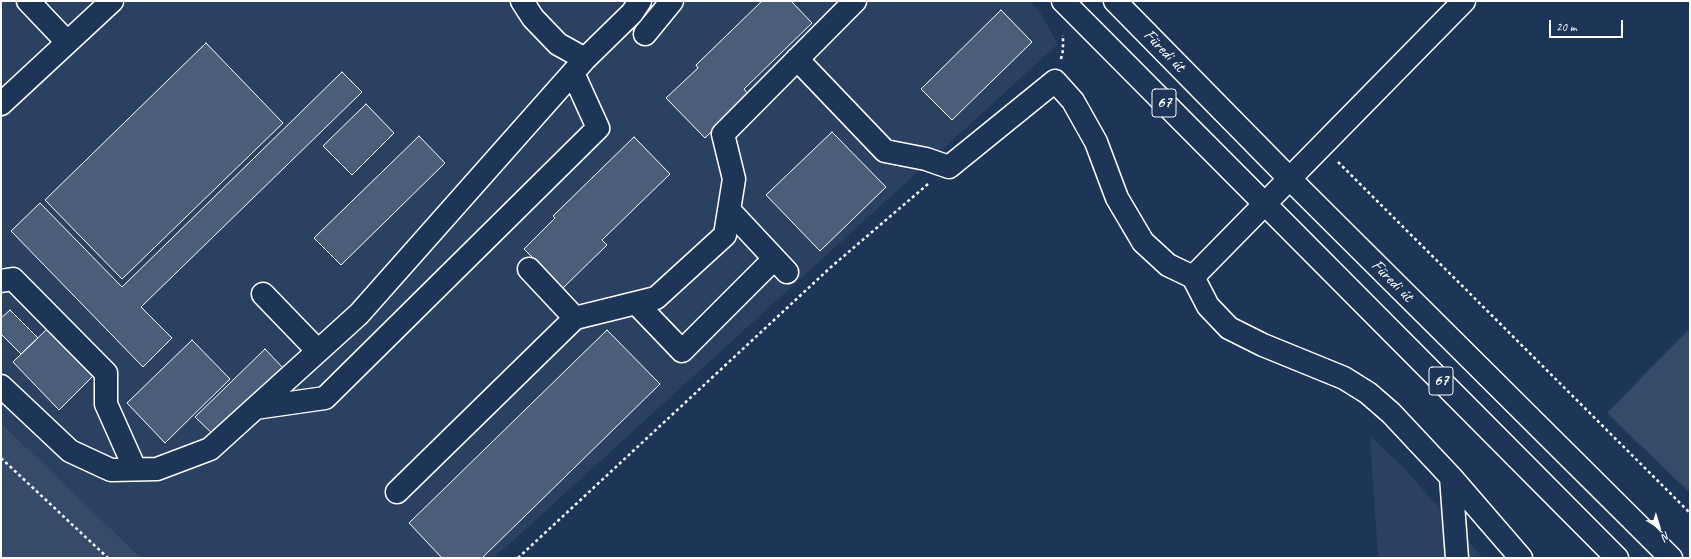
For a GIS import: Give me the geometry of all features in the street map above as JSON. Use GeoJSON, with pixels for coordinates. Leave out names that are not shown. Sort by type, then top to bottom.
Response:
{"type":"FeatureCollection","features":[{"type":"Feature","properties":{"kind":"main road"},"geometry":{"type":"LineString","coordinates":[[28,1],[67,42]]}},
{"type":"Feature","properties":{"kind":"main road"},"geometry":{"type":"LineString","coordinates":[[1,104],[112,1]]}},
{"type":"Feature","properties":{"kind":"main road"},"geometry":{"type":"LineString","coordinates":[[255,408],[325,398],[598,128],[579,66],[533,18],[522,1]]}},
{"type":"Feature","properties":{"kind":"main road"},"geometry":{"type":"LineString","coordinates":[[1,386],[70,451],[111,470],[157,469],[210,449],[359,314],[579,66],[632,13],[640,1]]}},
{"type":"Feature","properties":{"kind":"main road"},"geometry":{"type":"LineString","coordinates":[[645,34],[672,1]]}},
{"type":"Feature","properties":{"kind":"main road"},"geometry":{"type":"LineString","coordinates":[[397,492],[575,318],[656,298],[725,235],[734,179],[723,134],[797,59],[834,10],[855,1]]}},
{"type":"Feature","properties":{"kind":"main road","name":"67"},"geometry":{"type":"LineString","coordinates":[[1063,1],[1617,558]]}},
{"type":"Feature","properties":{"kind":"main road","name":"Füredi út"},"geometry":{"type":"LineString","coordinates":[[1115,1],[1290,179],[1671,558]]}},
{"type":"Feature","properties":{"kind":"main road"},"geometry":{"type":"LineString","coordinates":[[1193,277],[1464,1]]}},
{"type":"Feature","properties":{"kind":"main road"},"geometry":{"type":"LineString","coordinates":[[797,59],[885,151],[926,159],[948,167],[1055,81],[1077,108],[1096,142],[1117,198],[1143,242],[1168,265],[1193,277],[1208,306],[1230,328],[1263,345],[1344,378],[1368,393],[1391,413],[1451,477],[1522,558]]}},
{"type":"Feature","properties":{"kind":"main road"},"geometry":{"type":"LineString","coordinates":[[636,303],[682,351],[781,266],[729,210]]}},
{"type":"Feature","properties":{"kind":"main road"},"geometry":{"type":"LineString","coordinates":[[529,269],[575,318]]}},
{"type":"Feature","properties":{"kind":"main road"},"geometry":{"type":"LineString","coordinates":[[1,281],[12,279],[106,373],[106,404],[135,469]]}},
{"type":"Feature","properties":{"kind":"main road"},"geometry":{"type":"LineString","coordinates":[[263,294],[318,350]]}},
{"type":"Feature","properties":{"kind":"main road"},"geometry":{"type":"LineString","coordinates":[[1451,477],[1457,558]]}},
{"type":"Feature","properties":{"kind":"path"},"geometry":{"type":"LineString","coordinates":[[1055,81],[1063,50],[1063,34]]}},
{"type":"Feature","properties":{"kind":"path"},"geometry":{"type":"LineString","coordinates":[[1321,145],[1690,513]]}},
{"type":"Feature","properties":{"kind":"path"},"geometry":{"type":"LineString","coordinates":[[518,558],[831,267],[948,167]]}},
{"type":"Feature","properties":{"kind":"path"},"geometry":{"type":"LineString","coordinates":[[1,458],[108,558]]}},
{"type":"Feature","properties":{"kind":"path"},"geometry":{"type":"LineString","coordinates":[[1,464],[6,463]]}},
{"type":"Feature","properties":{"kind":"shaded area"},"geometry":{"type":"Polygon","coordinates":[[[1,1],[1030,1],[1041,14],[1058,44],[494,558],[141,558],[1,423],[1,1]]]}},
{"type":"Feature","properties":{"kind":"shaded area"},"geometry":{"type":"Polygon","coordinates":[[[1690,328],[1690,493],[1607,413],[1690,328]]]}},
{"type":"Feature","properties":{"kind":"shaded area"},"geometry":{"type":"Polygon","coordinates":[[[1,423],[141,558],[1,558],[1,423]]]}},
{"type":"Feature","properties":{"kind":"shaded area"},"geometry":{"type":"Polygon","coordinates":[[[1370,436],[1404,468],[1483,558],[1378,558],[1370,436]]]}},
{"type":"Feature","properties":{"kind":"building"},"geometry":{"type":"Polygon","coordinates":[[[762,1],[791,1],[812,23],[744,89],[749,95],[705,138],[666,98],[698,68],[696,65],[762,1]]]}},
{"type":"Feature","properties":{"kind":"building"},"geometry":{"type":"Polygon","coordinates":[[[1001,10],[1032,42],[952,120],[921,89],[1001,10]]]}},
{"type":"Feature","properties":{"kind":"building"},"geometry":{"type":"Polygon","coordinates":[[[206,43],[283,123],[122,279],[45,200],[206,43]]]}},
{"type":"Feature","properties":{"kind":"building"},"geometry":{"type":"Polygon","coordinates":[[[342,72],[362,92],[141,307],[172,338],[143,367],[11,231],[40,203],[122,287],[342,72]]]}},
{"type":"Feature","properties":{"kind":"building"},"geometry":{"type":"Polygon","coordinates":[[[366,104],[394,133],[352,175],[323,146],[366,104]]]}},
{"type":"Feature","properties":{"kind":"building"},"geometry":{"type":"Polygon","coordinates":[[[832,132],[886,187],[820,251],[766,195],[832,132]]]}},
{"type":"Feature","properties":{"kind":"building"},"geometry":{"type":"Polygon","coordinates":[[[419,136],[445,163],[341,265],[314,238],[419,136]]]}},
{"type":"Feature","properties":{"kind":"building"},"geometry":{"type":"Polygon","coordinates":[[[634,137],[670,174],[602,240],[607,245],[563,288],[524,249],[555,218],[553,216],[634,137]]]}},
{"type":"Feature","properties":{"kind":"building"},"geometry":{"type":"Polygon","coordinates":[[[10,310],[38,338],[21,354],[1,334],[1,318],[10,310]]]}},
{"type":"Feature","properties":{"kind":"building"},"geometry":{"type":"Polygon","coordinates":[[[47,329],[93,376],[59,410],[13,362],[47,329]]]}},
{"type":"Feature","properties":{"kind":"building"},"geometry":{"type":"Polygon","coordinates":[[[607,330],[660,384],[482,558],[442,558],[409,523],[607,330]]]}},
{"type":"Feature","properties":{"kind":"building"},"geometry":{"type":"Polygon","coordinates":[[[192,340],[230,379],[165,443],[127,403],[192,340]]]}},
{"type":"Feature","properties":{"kind":"building"},"geometry":{"type":"Polygon","coordinates":[[[265,349],[286,371],[217,438],[195,417],[265,349]]]}}]}
